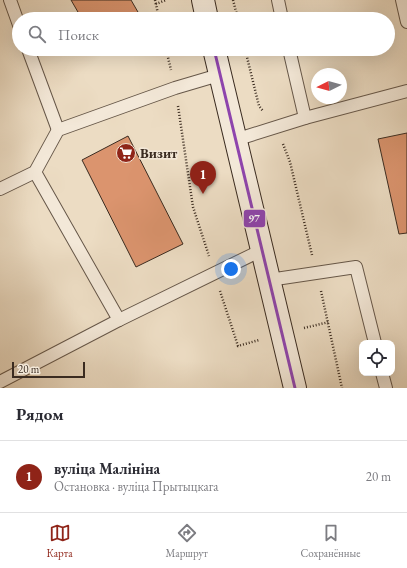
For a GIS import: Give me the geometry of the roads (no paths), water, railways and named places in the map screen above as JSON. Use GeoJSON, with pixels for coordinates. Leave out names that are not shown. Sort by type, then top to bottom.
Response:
{"type":"FeatureCollection","features":[{"type":"Feature","properties":{"kind":"street"},"geometry":{"type":"LineString","coordinates":[[203,0],[206,12]]}},
{"type":"Feature","properties":{"kind":"street"},"geometry":{"type":"LineString","coordinates":[[215,56],[296,388]]}},
{"type":"Feature","properties":{"kind":"lane"},"geometry":{"type":"LineString","coordinates":[[10,0],[14,12]]}},
{"type":"Feature","properties":{"kind":"lane"},"geometry":{"type":"LineString","coordinates":[[278,0],[281,12]]}},
{"type":"Feature","properties":{"kind":"lane"},"geometry":{"type":"LineString","coordinates":[[402,0],[407,22]]}},
{"type":"Feature","properties":{"kind":"lane"},"geometry":{"type":"LineString","coordinates":[[31,56],[58,130]]}},
{"type":"Feature","properties":{"kind":"lane"},"geometry":{"type":"LineString","coordinates":[[291,56],[305,118]]}},
{"type":"Feature","properties":{"kind":"lane"},"geometry":{"type":"LineString","coordinates":[[0,189],[35,172],[58,130],[175,88],[219,75]]}},
{"type":"Feature","properties":{"kind":"lane"},"geometry":{"type":"LineString","coordinates":[[235,140],[276,126],[407,91]]}},
{"type":"Feature","properties":{"kind":"lane"},"geometry":{"type":"LineString","coordinates":[[35,172],[119,320]]}},
{"type":"Feature","properties":{"kind":"lane"},"geometry":{"type":"LineString","coordinates":[[0,382],[214,272],[262,250]]}},
{"type":"Feature","properties":{"kind":"lane"},"geometry":{"type":"LineString","coordinates":[[269,280],[356,267],[374,340]]}},
{"type":"Feature","properties":{"kind":"lane"},"geometry":{"type":"LineString","coordinates":[[383,376],[386,388]]}},
{"type":"Feature","properties":{"kind":"place","name":"Визит"},"geometry":{"type":"Point","coordinates":[126,153]}},
{"type":"Feature","properties":{"kind":"place","name":"вуліца Малініна"},"geometry":{"type":"Point","coordinates":[203,194]}}]}
